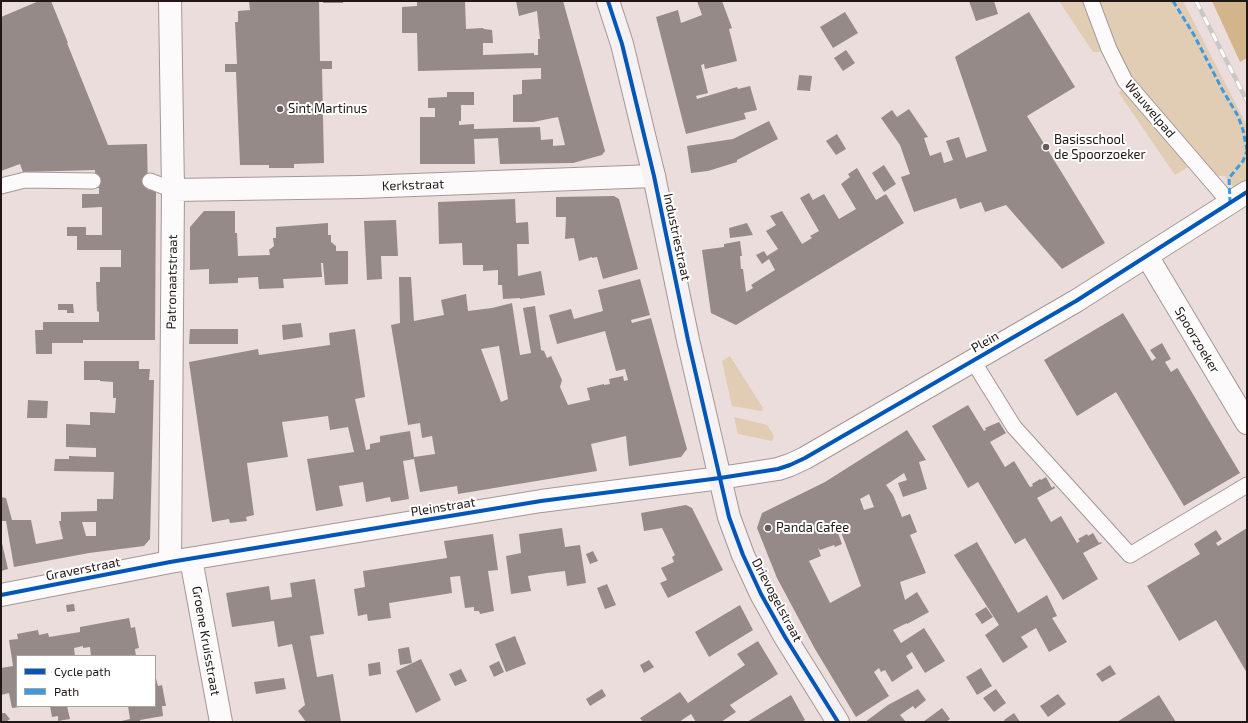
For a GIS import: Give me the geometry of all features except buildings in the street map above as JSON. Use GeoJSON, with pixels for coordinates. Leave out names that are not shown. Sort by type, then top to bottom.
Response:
{"type":"FeatureCollection","features":[{"type":"Feature","properties":{"kind":"street","name":"Patronaatstraat"},"geometry":{"type":"LineString","coordinates":[[170,1],[173,190],[170,562]]}},
{"type":"Feature","properties":{"kind":"street","name":"Industriestraat"},"geometry":{"type":"LineString","coordinates":[[608,1],[622,44],[654,176],[688,340],[720,478]]}},
{"type":"Feature","properties":{"kind":"street","name":"Kerkstraat"},"geometry":{"type":"LineString","coordinates":[[173,190],[361,187],[654,176]]}},
{"type":"Feature","properties":{"kind":"street","name":"Plein"},"geometry":{"type":"LineString","coordinates":[[720,478],[778,469],[805,458],[1076,301],[1238,198]]}},
{"type":"Feature","properties":{"kind":"street","name":"Spoorzoeker"},"geometry":{"type":"LineString","coordinates":[[1147,256],[1247,423]]}},
{"type":"Feature","properties":{"kind":"street","name":"Pleinstraat"},"geometry":{"type":"LineString","coordinates":[[170,562],[541,501],[720,478]]}},
{"type":"Feature","properties":{"kind":"street","name":"Drievogelstraat"},"geometry":{"type":"LineString","coordinates":[[720,478],[729,517],[742,555],[761,594],[785,637],[838,722]]}},
{"type":"Feature","properties":{"kind":"street","name":"Groene Kruisstraat"},"geometry":{"type":"LineString","coordinates":[[191,559],[221,722]]}},
{"type":"Feature","properties":{"kind":"street","name":"Graverstraat"},"geometry":{"type":"LineString","coordinates":[[1,595],[170,562]]}},
{"type":"Feature","properties":{"kind":"lane","name":"Wauwelpad"},"geometry":{"type":"LineString","coordinates":[[1091,1],[1109,49],[1125,81],[1238,198]]}},
{"type":"Feature","properties":{"kind":"lane"},"geometry":{"type":"LineString","coordinates":[[1,186],[25,180],[93,181]]}},
{"type":"Feature","properties":{"kind":"lane"},"geometry":{"type":"LineString","coordinates":[[150,181],[173,190]]}},
{"type":"Feature","properties":{"kind":"lane","name":"Plein"},"geometry":{"type":"LineString","coordinates":[[973,361],[1014,428],[1130,554],[1247,484]]}},
{"type":"Feature","properties":{"kind":"shaded area"},"geometry":{"type":"Polygon","coordinates":[[[1059,1],[1083,1],[1102,52],[1093,52],[1059,1]]]}},
{"type":"Feature","properties":{"kind":"shaded area"},"geometry":{"type":"Polygon","coordinates":[[[1098,1],[1183,1],[1247,126],[1247,179],[1234,188],[1225,176],[1214,176],[1122,65],[1098,1]]]}},
{"type":"Feature","properties":{"kind":"shaded area"},"geometry":{"type":"Polygon","coordinates":[[[1212,1],[1247,1],[1247,58],[1240,62],[1212,1]]]}},
{"type":"Feature","properties":{"kind":"shaded area"},"geometry":{"type":"Polygon","coordinates":[[[1122,88],[1188,167],[1175,175],[1119,93],[1122,88]]]}},
{"type":"Feature","properties":{"kind":"shaded area"},"geometry":{"type":"Polygon","coordinates":[[[730,356],[763,408],[762,411],[732,406],[722,361],[730,356]]]}},
{"type":"Feature","properties":{"kind":"shaded area"},"geometry":{"type":"Polygon","coordinates":[[[734,417],[767,425],[774,436],[772,441],[738,434],[734,417]]]}},
{"type":"Feature","properties":{"kind":"railway"},"geometry":{"type":"LineString","coordinates":[[1196,1],[1247,101]]}},
{"type":"Feature","properties":{"kind":"marked path"},"geometry":{"type":"LineString","coordinates":[[1173,1],[1194,35],[1238,116],[1243,130],[1247,150]]}},
{"type":"Feature","properties":{"kind":"marked path"},"geometry":{"type":"LineString","coordinates":[[1230,203],[1229,178],[1243,161],[1247,151]]}},
{"type":"Feature","properties":{"kind":"cycle path"},"geometry":{"type":"LineString","coordinates":[[608,1],[622,44],[654,176],[688,340],[729,517],[743,555],[761,594],[785,637],[838,722]]}},
{"type":"Feature","properties":{"kind":"cycle path"},"geometry":{"type":"LineString","coordinates":[[1,595],[170,562],[541,501],[778,469],[805,458],[1076,301],[1247,192]]}},
{"type":"Feature","properties":{"kind":"place","name":"Sint Martinus"},"geometry":{"type":"Point","coordinates":[280,109]}},
{"type":"Feature","properties":{"kind":"place","name":"Basisschool de Spoorzoeker"},"geometry":{"type":"Point","coordinates":[1046,147]}},
{"type":"Feature","properties":{"kind":"place","name":"Panda Cafee"},"geometry":{"type":"Point","coordinates":[768,528]}}]}
